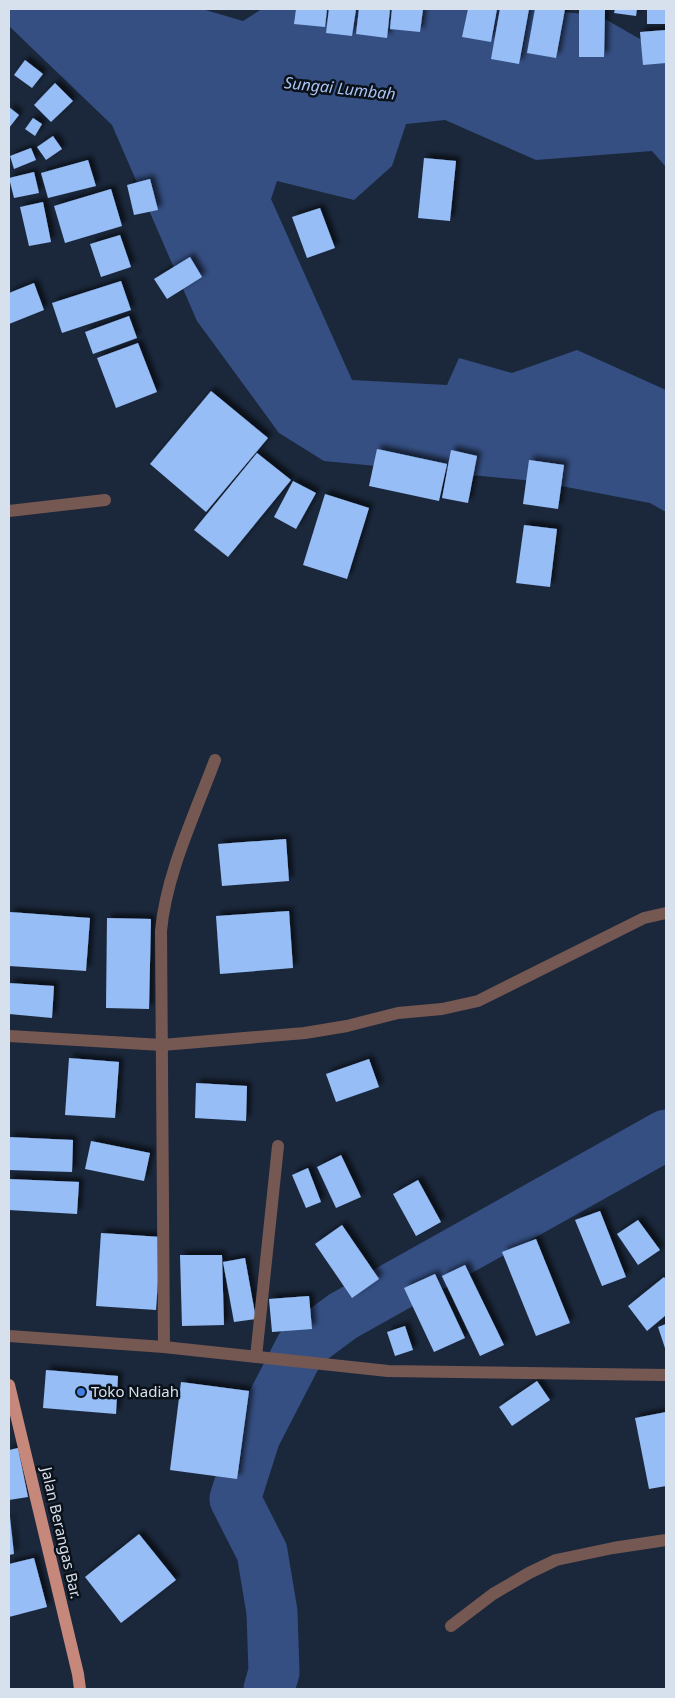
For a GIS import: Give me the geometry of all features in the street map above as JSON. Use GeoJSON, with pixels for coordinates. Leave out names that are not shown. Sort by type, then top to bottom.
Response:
{"type":"FeatureCollection","features":[{"type":"Feature","properties":{"kind":"main road","name":"Jalan Berangas Bar."},"geometry":{"type":"LineString","coordinates":[[9,1385],[80,1689]]}},
{"type":"Feature","properties":{"kind":"street"},"geometry":{"type":"LineString","coordinates":[[9,511],[105,500]]}},
{"type":"Feature","properties":{"kind":"street"},"geometry":{"type":"LineString","coordinates":[[164,1348],[161,931],[163,911],[173,873],[215,760]]}},
{"type":"Feature","properties":{"kind":"street"},"geometry":{"type":"LineString","coordinates":[[9,1036],[162,1045],[305,1033],[347,1026],[398,1013],[442,1009],[478,1001],[644,918],[666,913]]}},
{"type":"Feature","properties":{"kind":"street"},"geometry":{"type":"LineString","coordinates":[[256,1357],[278,1146]]}},
{"type":"Feature","properties":{"kind":"street"},"geometry":{"type":"LineString","coordinates":[[9,1336],[164,1348],[388,1371],[666,1375]]}},
{"type":"Feature","properties":{"kind":"street"},"geometry":{"type":"LineString","coordinates":[[451,1626],[493,1594],[556,1560],[613,1548],[666,1540]]}},
{"type":"Feature","properties":{"kind":"water","name":"Sungai Lumbah"},"geometry":{"type":"Polygon","coordinates":[[[9,9],[202,9],[243,21],[262,9],[524,9],[598,15],[666,54],[666,167],[652,151],[536,160],[445,120],[406,124],[392,166],[354,200],[277,181],[271,199],[352,380],[447,385],[459,358],[512,373],[577,350],[666,390],[666,512],[650,503],[535,481],[324,461],[279,433],[197,321],[112,125],[9,26],[9,9]]]}},
{"type":"Feature","properties":{"kind":"building"},"geometry":{"type":"Polygon","coordinates":[[[296,9],[327,9],[325,27],[294,24],[296,9]]]}},
{"type":"Feature","properties":{"kind":"building"},"geometry":{"type":"Polygon","coordinates":[[[329,9],[356,9],[352,36],[326,33],[329,9]]]}},
{"type":"Feature","properties":{"kind":"building"},"geometry":{"type":"Polygon","coordinates":[[[359,9],[390,9],[387,38],[356,34],[359,9]]]}},
{"type":"Feature","properties":{"kind":"building"},"geometry":{"type":"Polygon","coordinates":[[[392,9],[423,9],[420,32],[390,29],[392,9]]]}},
{"type":"Feature","properties":{"kind":"building"},"geometry":{"type":"Polygon","coordinates":[[[468,9],[497,9],[491,42],[462,37],[468,9]]]}},
{"type":"Feature","properties":{"kind":"building"},"geometry":{"type":"Polygon","coordinates":[[[500,9],[529,9],[519,64],[491,59],[500,9]]]}},
{"type":"Feature","properties":{"kind":"building"},"geometry":{"type":"Polygon","coordinates":[[[535,9],[565,9],[556,58],[527,53],[535,9]]]}},
{"type":"Feature","properties":{"kind":"building"},"geometry":{"type":"Polygon","coordinates":[[[579,9],[605,9],[604,57],[579,57],[579,9]]]}},
{"type":"Feature","properties":{"kind":"building"},"geometry":{"type":"Polygon","coordinates":[[[615,9],[637,9],[636,16],[614,13],[615,9]]]}},
{"type":"Feature","properties":{"kind":"building"},"geometry":{"type":"Polygon","coordinates":[[[647,9],[666,9],[666,24],[647,24],[647,9]]]}},
{"type":"Feature","properties":{"kind":"building"},"geometry":{"type":"Polygon","coordinates":[[[666,30],[666,63],[643,65],[640,32],[666,30]]]}},
{"type":"Feature","properties":{"kind":"building"},"geometry":{"type":"Polygon","coordinates":[[[25,60],[43,74],[32,88],[14,75],[25,60]]]}},
{"type":"Feature","properties":{"kind":"building"},"geometry":{"type":"Polygon","coordinates":[[[55,83],[73,101],[51,122],[34,105],[55,83]]]}},
{"type":"Feature","properties":{"kind":"building"},"geometry":{"type":"Polygon","coordinates":[[[9,107],[19,115],[9,128],[9,107]]]}},
{"type":"Feature","properties":{"kind":"building"},"geometry":{"type":"Polygon","coordinates":[[[33,118],[42,124],[35,136],[25,129],[33,118]]]}},
{"type":"Feature","properties":{"kind":"building"},"geometry":{"type":"Polygon","coordinates":[[[53,136],[62,149],[46,160],[37,147],[53,136]]]}},
{"type":"Feature","properties":{"kind":"building"},"geometry":{"type":"Polygon","coordinates":[[[31,148],[36,160],[14,169],[10,156],[31,148]]]}},
{"type":"Feature","properties":{"kind":"building"},"geometry":{"type":"Polygon","coordinates":[[[424,158],[456,161],[450,221],[418,218],[424,158]]]}},
{"type":"Feature","properties":{"kind":"building"},"geometry":{"type":"Polygon","coordinates":[[[88,160],[96,186],[48,198],[41,173],[88,160]]]}},
{"type":"Feature","properties":{"kind":"building"},"geometry":{"type":"Polygon","coordinates":[[[34,172],[39,193],[14,198],[9,178],[34,172]]]}},
{"type":"Feature","properties":{"kind":"building"},"geometry":{"type":"Polygon","coordinates":[[[150,179],[158,210],[134,215],[127,185],[150,179]]]}},
{"type":"Feature","properties":{"kind":"building"},"geometry":{"type":"Polygon","coordinates":[[[111,189],[122,226],[65,243],[54,206],[111,189]]]}},
{"type":"Feature","properties":{"kind":"building"},"geometry":{"type":"Polygon","coordinates":[[[43,202],[51,242],[29,246],[20,207],[43,202]]]}},
{"type":"Feature","properties":{"kind":"building"},"geometry":{"type":"Polygon","coordinates":[[[320,208],[335,248],[307,258],[292,217],[320,208]]]}},
{"type":"Feature","properties":{"kind":"building"},"geometry":{"type":"Polygon","coordinates":[[[120,235],[131,267],[101,277],[90,244],[120,235]]]}},
{"type":"Feature","properties":{"kind":"building"},"geometry":{"type":"Polygon","coordinates":[[[190,257],[202,277],[167,299],[154,279],[190,257]]]}},
{"type":"Feature","properties":{"kind":"building"},"geometry":{"type":"Polygon","coordinates":[[[121,281],[131,310],[62,333],[52,303],[121,281]]]}},
{"type":"Feature","properties":{"kind":"building"},"geometry":{"type":"Polygon","coordinates":[[[34,283],[44,310],[9,324],[9,293],[34,283]]]}},
{"type":"Feature","properties":{"kind":"building"},"geometry":{"type":"Polygon","coordinates":[[[129,316],[137,338],[93,354],[85,332],[129,316]]]}},
{"type":"Feature","properties":{"kind":"building"},"geometry":{"type":"Polygon","coordinates":[[[138,343],[157,392],[116,408],[97,358],[138,343]]]}},
{"type":"Feature","properties":{"kind":"building"},"geometry":{"type":"Polygon","coordinates":[[[211,391],[268,438],[206,512],[150,464],[211,391]]]}},
{"type":"Feature","properties":{"kind":"building"},"geometry":{"type":"Polygon","coordinates":[[[377,449],[447,464],[439,501],[369,486],[377,449]]]}},
{"type":"Feature","properties":{"kind":"building"},"geometry":{"type":"Polygon","coordinates":[[[451,450],[477,456],[468,503],[442,498],[451,450]]]}},
{"type":"Feature","properties":{"kind":"building"},"geometry":{"type":"Polygon","coordinates":[[[257,453],[291,480],[228,557],[194,530],[257,453]]]}},
{"type":"Feature","properties":{"kind":"building"},"geometry":{"type":"Polygon","coordinates":[[[529,460],[564,465],[558,509],[523,504],[529,460]]]}},
{"type":"Feature","properties":{"kind":"building"},"geometry":{"type":"Polygon","coordinates":[[[293,481],[316,493],[296,529],[274,517],[293,481]]]}},
{"type":"Feature","properties":{"kind":"building"},"geometry":{"type":"Polygon","coordinates":[[[325,494],[369,508],[347,579],[303,565],[325,494]]]}},
{"type":"Feature","properties":{"kind":"building"},"geometry":{"type":"Polygon","coordinates":[[[524,525],[557,529],[550,587],[516,583],[524,525]]]}},
{"type":"Feature","properties":{"kind":"building"},"geometry":{"type":"Polygon","coordinates":[[[286,839],[289,881],[222,886],[218,844],[286,839]]]}},
{"type":"Feature","properties":{"kind":"building"},"geometry":{"type":"Polygon","coordinates":[[[289,911],[293,968],[220,974],[216,916],[289,911]]]}},
{"type":"Feature","properties":{"kind":"building"},"geometry":{"type":"Polygon","coordinates":[[[10,912],[90,918],[86,971],[9,966],[10,912]]]}},
{"type":"Feature","properties":{"kind":"building"},"geometry":{"type":"Polygon","coordinates":[[[107,918],[151,919],[149,1009],[106,1008],[107,918]]]}},
{"type":"Feature","properties":{"kind":"building"},"geometry":{"type":"Polygon","coordinates":[[[9,983],[54,986],[52,1018],[9,1014],[9,983]]]}},
{"type":"Feature","properties":{"kind":"building"},"geometry":{"type":"Polygon","coordinates":[[[69,1058],[119,1062],[115,1118],[65,1115],[69,1058]]]}},
{"type":"Feature","properties":{"kind":"building"},"geometry":{"type":"Polygon","coordinates":[[[369,1059],[379,1087],[336,1102],[326,1074],[369,1059]]]}},
{"type":"Feature","properties":{"kind":"building"},"geometry":{"type":"Polygon","coordinates":[[[196,1083],[247,1086],[246,1121],[195,1118],[196,1083]]]}},
{"type":"Feature","properties":{"kind":"building"},"geometry":{"type":"Polygon","coordinates":[[[9,1137],[73,1140],[72,1172],[9,1170],[9,1137]]]}},
{"type":"Feature","properties":{"kind":"building"},"geometry":{"type":"Polygon","coordinates":[[[91,1141],[150,1153],[144,1181],[85,1169],[91,1141]]]}},
{"type":"Feature","properties":{"kind":"building"},"geometry":{"type":"Polygon","coordinates":[[[341,1155],[361,1197],[336,1208],[317,1167],[341,1155]]]}},
{"type":"Feature","properties":{"kind":"building"},"geometry":{"type":"Polygon","coordinates":[[[308,1168],[321,1202],[306,1208],[292,1175],[308,1168]]]}},
{"type":"Feature","properties":{"kind":"building"},"geometry":{"type":"Polygon","coordinates":[[[9,1179],[79,1182],[77,1214],[9,1210],[9,1179]]]}},
{"type":"Feature","properties":{"kind":"building"},"geometry":{"type":"Polygon","coordinates":[[[418,1180],[441,1222],[416,1236],[393,1194],[418,1180]]]}},
{"type":"Feature","properties":{"kind":"building"},"geometry":{"type":"Polygon","coordinates":[[[600,1211],[626,1277],[602,1286],[575,1220],[600,1211]]]}},
{"type":"Feature","properties":{"kind":"building"},"geometry":{"type":"Polygon","coordinates":[[[638,1220],[660,1250],[638,1265],[617,1234],[638,1220]]]}},
{"type":"Feature","properties":{"kind":"building"},"geometry":{"type":"Polygon","coordinates":[[[342,1225],[379,1279],[352,1298],[315,1244],[342,1225]]]}},
{"type":"Feature","properties":{"kind":"building"},"geometry":{"type":"Polygon","coordinates":[[[101,1233],[161,1237],[156,1310],[96,1306],[101,1233]]]}},
{"type":"Feature","properties":{"kind":"building"},"geometry":{"type":"Polygon","coordinates":[[[536,1239],[570,1323],[536,1336],[502,1252],[536,1239]]]}},
{"type":"Feature","properties":{"kind":"building"},"geometry":{"type":"Polygon","coordinates":[[[180,1255],[222,1255],[224,1325],[182,1326],[180,1255]]]}},
{"type":"Feature","properties":{"kind":"building"},"geometry":{"type":"Polygon","coordinates":[[[245,1258],[256,1319],[234,1322],[223,1262],[245,1258]]]}},
{"type":"Feature","properties":{"kind":"building"},"geometry":{"type":"Polygon","coordinates":[[[465,1265],[504,1345],[480,1356],[442,1276],[465,1265]]]}},
{"type":"Feature","properties":{"kind":"building"},"geometry":{"type":"Polygon","coordinates":[[[435,1274],[465,1338],[434,1352],[404,1288],[435,1274]]]}},
{"type":"Feature","properties":{"kind":"building"},"geometry":{"type":"Polygon","coordinates":[[[664,1277],[666,1280],[666,1315],[647,1331],[628,1306],[664,1277]]]}},
{"type":"Feature","properties":{"kind":"building"},"geometry":{"type":"Polygon","coordinates":[[[309,1296],[312,1329],[272,1332],[269,1299],[309,1296]]]}},
{"type":"Feature","properties":{"kind":"building"},"geometry":{"type":"Polygon","coordinates":[[[666,1324],[666,1351],[658,1327],[666,1324]]]}},
{"type":"Feature","properties":{"kind":"building"},"geometry":{"type":"Polygon","coordinates":[[[405,1326],[413,1350],[395,1356],[387,1332],[405,1326]]]}},
{"type":"Feature","properties":{"kind":"building","name":"Toko Nadiah"},"geometry":{"type":"Polygon","coordinates":[[[46,1370],[118,1376],[116,1414],[43,1408],[46,1370]]]}},
{"type":"Feature","properties":{"kind":"building"},"geometry":{"type":"Polygon","coordinates":[[[537,1381],[550,1400],[512,1426],[499,1407],[537,1381]]]}},
{"type":"Feature","properties":{"kind":"building"},"geometry":{"type":"Polygon","coordinates":[[[181,1382],[249,1391],[237,1479],[170,1470],[181,1382]]]}},
{"type":"Feature","properties":{"kind":"building"},"geometry":{"type":"Polygon","coordinates":[[[666,1412],[666,1486],[649,1489],[635,1418],[666,1412]]]}},
{"type":"Feature","properties":{"kind":"building"},"geometry":{"type":"Polygon","coordinates":[[[18,1448],[28,1497],[9,1500],[9,1450],[18,1448]]]}},
{"type":"Feature","properties":{"kind":"building"},"geometry":{"type":"Polygon","coordinates":[[[9,1517],[14,1554],[9,1555],[9,1517]]]}},
{"type":"Feature","properties":{"kind":"building"},"geometry":{"type":"Polygon","coordinates":[[[139,1534],[176,1580],[121,1623],[85,1577],[139,1534]]]}},
{"type":"Feature","properties":{"kind":"building"},"geometry":{"type":"Polygon","coordinates":[[[34,1558],[47,1607],[9,1617],[9,1564],[34,1558]]]}},
{"type":"Feature","properties":{"kind":"waterway"},"geometry":{"type":"LineString","coordinates":[[269,1689],[274,1672],[272,1612],[262,1552],[235,1499],[255,1436],[301,1347],[343,1316],[666,1135]]}},
{"type":"Feature","properties":{"kind":"place","name":"Toko Nadiah"},"geometry":{"type":"Point","coordinates":[81,1392]}}]}
